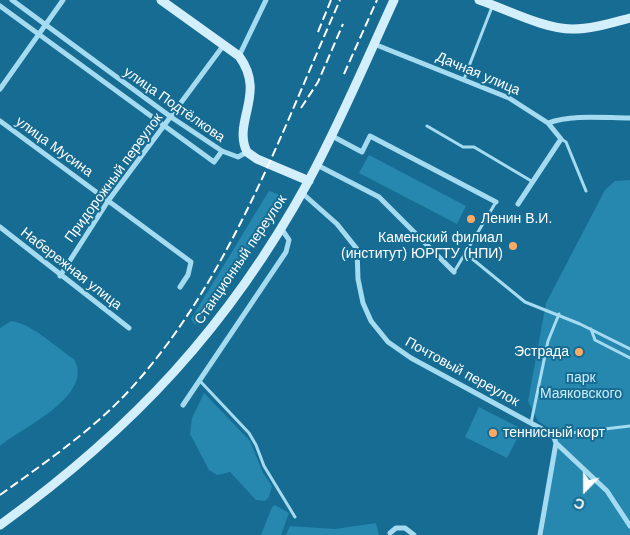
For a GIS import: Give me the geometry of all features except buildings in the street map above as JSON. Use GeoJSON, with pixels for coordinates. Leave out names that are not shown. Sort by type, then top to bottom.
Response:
{"type":"FeatureCollection","features":[{"type":"Feature","properties":{"kind":"main road"},"geometry":{"type":"LineString","coordinates":[[161,0],[239,56],[251,79],[244,136],[248,152],[257,159],[309,181]]}},
{"type":"Feature","properties":{"kind":"main road","name":"Станционный переулок"},"geometry":{"type":"LineString","coordinates":[[0,525],[94,452],[173,376],[225,312],[302,194],[332,136],[394,0]]}},
{"type":"Feature","properties":{"kind":"main road"},"geometry":{"type":"LineString","coordinates":[[479,0],[567,29],[592,27],[630,18]]}},
{"type":"Feature","properties":{"kind":"street","name":"улица Подтёлкова"},"geometry":{"type":"LineString","coordinates":[[0,6],[214,162],[222,151],[44,26],[12,0]]}},
{"type":"Feature","properties":{"kind":"street"},"geometry":{"type":"LineString","coordinates":[[0,89],[63,0]]}},
{"type":"Feature","properties":{"kind":"street"},"geometry":{"type":"LineString","coordinates":[[239,56],[266,0]]}},
{"type":"Feature","properties":{"kind":"street","name":"Дачная улица"},"geometry":{"type":"LineString","coordinates":[[374,44],[509,98],[548,124],[560,139]]}},
{"type":"Feature","properties":{"kind":"street","name":"Придорожный переулок"},"geometry":{"type":"LineString","coordinates":[[60,276],[108,201],[224,46]]}},
{"type":"Feature","properties":{"kind":"street"},"geometry":{"type":"LineString","coordinates":[[548,124],[565,120],[630,118]]}},
{"type":"Feature","properties":{"kind":"street","name":"улица Мусина"},"geometry":{"type":"LineString","coordinates":[[0,122],[191,262],[188,275],[180,287]]}},
{"type":"Feature","properties":{"kind":"street"},"geometry":{"type":"LineString","coordinates":[[332,136],[362,152],[370,136],[496,202]]}},
{"type":"Feature","properties":{"kind":"street"},"geometry":{"type":"LineString","coordinates":[[518,204],[560,139]]}},
{"type":"Feature","properties":{"kind":"street"},"geometry":{"type":"LineString","coordinates":[[222,151],[238,157],[248,152]]}},
{"type":"Feature","properties":{"kind":"street"},"geometry":{"type":"LineString","coordinates":[[317,165],[378,196],[454,272]]}},
{"type":"Feature","properties":{"kind":"street","name":"Почтовый переулок"},"geometry":{"type":"LineString","coordinates":[[302,194],[337,224],[357,249],[358,279],[363,303],[371,321],[388,342],[411,358],[553,436]]}},
{"type":"Feature","properties":{"kind":"street","name":"Набережная улица"},"geometry":{"type":"LineString","coordinates":[[0,227],[60,276],[129,328]]}},
{"type":"Feature","properties":{"kind":"street"},"geometry":{"type":"LineString","coordinates":[[183,405],[286,252],[290,240],[281,228]]}},
{"type":"Feature","properties":{"kind":"street"},"geometry":{"type":"LineString","coordinates":[[553,436],[556,443],[607,491],[630,526]]}},
{"type":"Feature","properties":{"kind":"street"},"geometry":{"type":"LineString","coordinates":[[540,535],[556,443]]}},
{"type":"Feature","properties":{"kind":"street"},"geometry":{"type":"LineString","coordinates":[[390,533],[396,528],[405,528],[414,535]]}},
{"type":"Feature","properties":{"kind":"lane"},"geometry":{"type":"LineString","coordinates":[[464,79],[493,5]]}},
{"type":"Feature","properties":{"kind":"lane"},"geometry":{"type":"LineString","coordinates":[[427,126],[464,147],[474,148],[533,182]]}},
{"type":"Feature","properties":{"kind":"lane"},"geometry":{"type":"LineString","coordinates":[[560,139],[566,142],[586,191]]}},
{"type":"Feature","properties":{"kind":"lane"},"geometry":{"type":"LineString","coordinates":[[454,272],[496,202]]}},
{"type":"Feature","properties":{"kind":"lane"},"geometry":{"type":"LineString","coordinates":[[465,253],[522,300],[559,314],[630,349]]}},
{"type":"Feature","properties":{"kind":"lane"},"geometry":{"type":"LineString","coordinates":[[532,423],[548,341],[559,314]]}},
{"type":"Feature","properties":{"kind":"lane"},"geometry":{"type":"LineString","coordinates":[[591,329],[595,340],[630,358]]}},
{"type":"Feature","properties":{"kind":"lane"},"geometry":{"type":"LineString","coordinates":[[199,380],[249,433],[264,466],[295,516]]}},
{"type":"Feature","properties":{"kind":"lane"},"geometry":{"type":"LineString","coordinates":[[553,436],[630,426]]}},
{"type":"Feature","properties":{"kind":"green space"},"geometry":{"type":"Polygon","coordinates":[[[369,155],[466,206],[457,224],[359,173],[369,155]]]}},
{"type":"Feature","properties":{"kind":"green space","name":"парк Маяковского"},"geometry":{"type":"Polygon","coordinates":[[[630,180],[630,535],[543,535],[557,439],[552,430],[538,421],[528,401],[546,303],[605,190],[615,181],[630,180]]]}},
{"type":"Feature","properties":{"kind":"green space"},"geometry":{"type":"Polygon","coordinates":[[[269,191],[278,194],[280,203],[211,307],[195,325],[191,319],[269,191]]]}},
{"type":"Feature","properties":{"kind":"green space"},"geometry":{"type":"Polygon","coordinates":[[[11,321],[36,331],[74,359],[78,373],[74,386],[53,410],[0,446],[0,328],[11,321]]]}},
{"type":"Feature","properties":{"kind":"green space"},"geometry":{"type":"Polygon","coordinates":[[[204,393],[250,441],[263,473],[272,486],[269,497],[265,501],[256,500],[230,472],[217,475],[209,470],[190,434],[192,418],[204,393]]]}},
{"type":"Feature","properties":{"kind":"green space","name":"теннисный корт"},"geometry":{"type":"Polygon","coordinates":[[[479,407],[522,429],[507,458],[465,437],[479,407]]]}},
{"type":"Feature","properties":{"kind":"green space"},"geometry":{"type":"Polygon","coordinates":[[[275,505],[289,513],[281,535],[261,535],[272,507],[275,505]]]}},
{"type":"Feature","properties":{"kind":"green space"},"geometry":{"type":"Polygon","coordinates":[[[376,523],[379,535],[286,535],[290,526],[335,529],[376,523]]]}},
{"type":"Feature","properties":{"kind":"railway"},"geometry":{"type":"LineString","coordinates":[[318,32],[331,0]]}},
{"type":"Feature","properties":{"kind":"railway"},"geometry":{"type":"LineString","coordinates":[[0,495],[64,448],[110,410],[160,353],[193,307],[222,258],[248,208],[340,0]]}},
{"type":"Feature","properties":{"kind":"railway"},"geometry":{"type":"LineString","coordinates":[[344,74],[377,0]]}},
{"type":"Feature","properties":{"kind":"railway"},"geometry":{"type":"LineString","coordinates":[[301,108],[318,82],[343,24]]}},
{"type":"Feature","properties":{"kind":"place","name":"Ленин В.И."},"geometry":{"type":"Point","coordinates":[471,219]}},
{"type":"Feature","properties":{"kind":"place","name":"Каменский филиал (институт) ЮРГТУ (НПИ)"},"geometry":{"type":"Point","coordinates":[513,246]}},
{"type":"Feature","properties":{"kind":"place","name":"Эстрада"},"geometry":{"type":"Point","coordinates":[579,352]}},
{"type":"Feature","properties":{"kind":"place","name":"теннисный корт"},"geometry":{"type":"Point","coordinates":[493,433]}}]}
